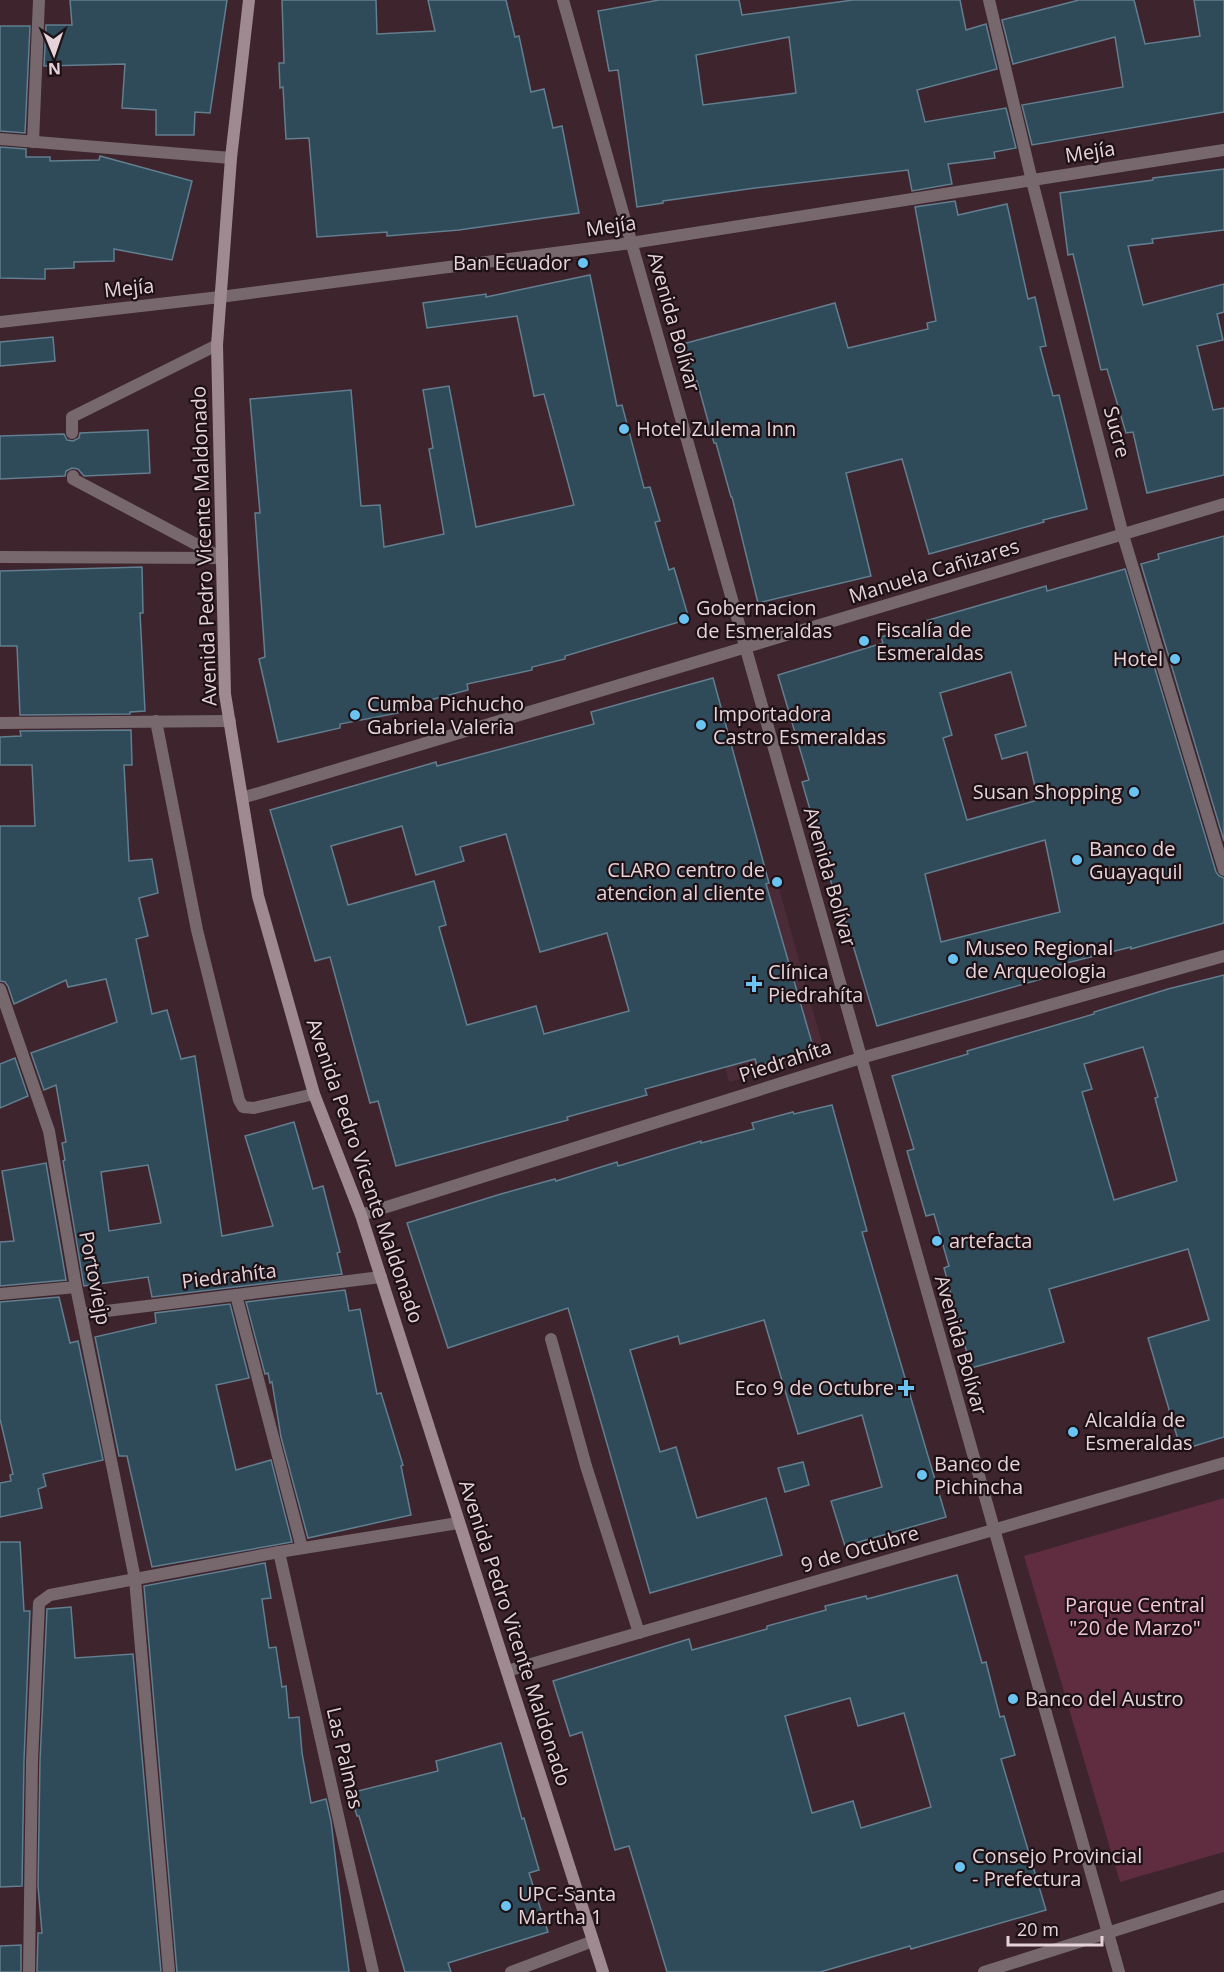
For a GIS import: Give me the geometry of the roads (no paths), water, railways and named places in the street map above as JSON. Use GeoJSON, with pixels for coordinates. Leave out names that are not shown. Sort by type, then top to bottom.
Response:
{"type":"FeatureCollection","features":[{"type":"Feature","properties":{"kind":"main road","name":"Avenida Pedro Vicente Maldonado"},"geometry":{"type":"LineString","coordinates":[[249,0],[231,158],[217,345],[225,694],[258,896],[314,1094],[361,1215],[603,1972]]}},
{"type":"Feature","properties":{"kind":"street"},"geometry":{"type":"LineString","coordinates":[[33,142],[39,0]]}},
{"type":"Feature","properties":{"kind":"street","name":"Avenida Bolívar"},"geometry":{"type":"LineString","coordinates":[[562,0],[1119,1972]]}},
{"type":"Feature","properties":{"kind":"street","name":"Sucre"},"geometry":{"type":"LineString","coordinates":[[989,0],[1032,181],[1123,535],[1224,870]]}},
{"type":"Feature","properties":{"kind":"street"},"geometry":{"type":"LineString","coordinates":[[0,139],[231,158]]}},
{"type":"Feature","properties":{"kind":"street","name":"Mejía"},"geometry":{"type":"LineString","coordinates":[[0,322],[220,297],[631,243],[1224,150]]}},
{"type":"Feature","properties":{"kind":"street"},"geometry":{"type":"LineString","coordinates":[[72,433],[72,417],[217,345]]}},
{"type":"Feature","properties":{"kind":"street"},"geometry":{"type":"LineString","coordinates":[[73,476],[73,479],[222,558]]}},
{"type":"Feature","properties":{"kind":"street","name":"Manuela Cañizares"},"geometry":{"type":"LineString","coordinates":[[242,798],[1224,504]]}},
{"type":"Feature","properties":{"kind":"street"},"geometry":{"type":"LineString","coordinates":[[0,557],[222,558]]}},
{"type":"Feature","properties":{"kind":"street"},"geometry":{"type":"LineString","coordinates":[[156,721],[197,930],[239,1100],[243,1107],[255,1108],[314,1094]]}},
{"type":"Feature","properties":{"kind":"street"},"geometry":{"type":"LineString","coordinates":[[0,723],[230,721]]}},
{"type":"Feature","properties":{"kind":"street","name":"Piedrahíta"},"geometry":{"type":"LineString","coordinates":[[361,1215],[861,1058],[1224,956]]}},
{"type":"Feature","properties":{"kind":"street","name":"Portoviejp"},"geometry":{"type":"LineString","coordinates":[[0,989],[49,1131],[76,1287],[135,1579],[169,1972]]}},
{"type":"Feature","properties":{"kind":"street","name":"Piedrahíta"},"geometry":{"type":"LineString","coordinates":[[82,1314],[381,1277]]}},
{"type":"Feature","properties":{"kind":"street"},"geometry":{"type":"LineString","coordinates":[[0,1294],[76,1287]]}},
{"type":"Feature","properties":{"kind":"street"},"geometry":{"type":"LineString","coordinates":[[236,1295],[302,1548]]}},
{"type":"Feature","properties":{"kind":"street"},"geometry":{"type":"LineString","coordinates":[[551,1339],[586,1466],[639,1633]]}},
{"type":"Feature","properties":{"kind":"street","name":"9 de Octubre"},"geometry":{"type":"LineString","coordinates":[[507,1671],[1224,1463]]}},
{"type":"Feature","properties":{"kind":"street"},"geometry":{"type":"LineString","coordinates":[[29,1972],[32,1761],[39,1603],[50,1595],[279,1552],[458,1523]]}},
{"type":"Feature","properties":{"kind":"street","name":"Las Palmas"},"geometry":{"type":"LineString","coordinates":[[279,1552],[373,1972]]}},
{"type":"Feature","properties":{"kind":"street"},"geometry":{"type":"LineString","coordinates":[[984,1972],[1224,1896]]}},
{"type":"Feature","properties":{"kind":"street"},"geometry":{"type":"LineString","coordinates":[[510,1972],[593,1941]]}},
{"type":"Feature","properties":{"kind":"place","name":"Ban Ecuador"},"geometry":{"type":"Point","coordinates":[583,263]}},
{"type":"Feature","properties":{"kind":"place","name":"Hotel Zulema Inn"},"geometry":{"type":"Point","coordinates":[624,429]}},
{"type":"Feature","properties":{"kind":"place","name":"Gobernacion de Esmeraldas"},"geometry":{"type":"Point","coordinates":[684,619]}},
{"type":"Feature","properties":{"kind":"place","name":"Fiscalía de Esmeraldas"},"geometry":{"type":"Point","coordinates":[864,641]}},
{"type":"Feature","properties":{"kind":"place","name":"Hotel"},"geometry":{"type":"Point","coordinates":[1175,659]}},
{"type":"Feature","properties":{"kind":"place","name":"Cumba Pichucho Gabriela Valeria"},"geometry":{"type":"Point","coordinates":[355,715]}},
{"type":"Feature","properties":{"kind":"place","name":"Importadora Castro Esmeraldas"},"geometry":{"type":"Point","coordinates":[701,725]}},
{"type":"Feature","properties":{"kind":"place","name":"Susan Shopping"},"geometry":{"type":"Point","coordinates":[1134,792]}},
{"type":"Feature","properties":{"kind":"place","name":"Banco de Guayaquil"},"geometry":{"type":"Point","coordinates":[1077,860]}},
{"type":"Feature","properties":{"kind":"place","name":"CLARO centro de atencion al cliente"},"geometry":{"type":"Point","coordinates":[777,882]}},
{"type":"Feature","properties":{"kind":"place","name":"Museo Regional de Arqueologia"},"geometry":{"type":"Point","coordinates":[953,959]}},
{"type":"Feature","properties":{"kind":"place","name":"Clínica Piedrahíta"},"geometry":{"type":"Point","coordinates":[754,984]}},
{"type":"Feature","properties":{"kind":"place","name":"artefacta"},"geometry":{"type":"Point","coordinates":[937,1241]}},
{"type":"Feature","properties":{"kind":"place","name":"Eco 9 de Octubre"},"geometry":{"type":"Point","coordinates":[906,1388]}},
{"type":"Feature","properties":{"kind":"place","name":"Alcaldía de Esmeraldas"},"geometry":{"type":"Point","coordinates":[1073,1432]}},
{"type":"Feature","properties":{"kind":"place","name":"Banco de Pichincha"},"geometry":{"type":"Point","coordinates":[922,1475]}},
{"type":"Feature","properties":{"kind":"place","name":"Banco del Austro"},"geometry":{"type":"Point","coordinates":[1013,1699]}},
{"type":"Feature","properties":{"kind":"place","name":"Consejo Provincial - Prefectura"},"geometry":{"type":"Point","coordinates":[960,1867]}},
{"type":"Feature","properties":{"kind":"place","name":"UPC-Santa Martha 1"},"geometry":{"type":"Point","coordinates":[506,1906]}},
{"type":"Feature","properties":{"kind":"park label","name":"Parque Central \"20 de Marzo\""},"geometry":{"type":"Point","coordinates":[1135,1616]}}]}
